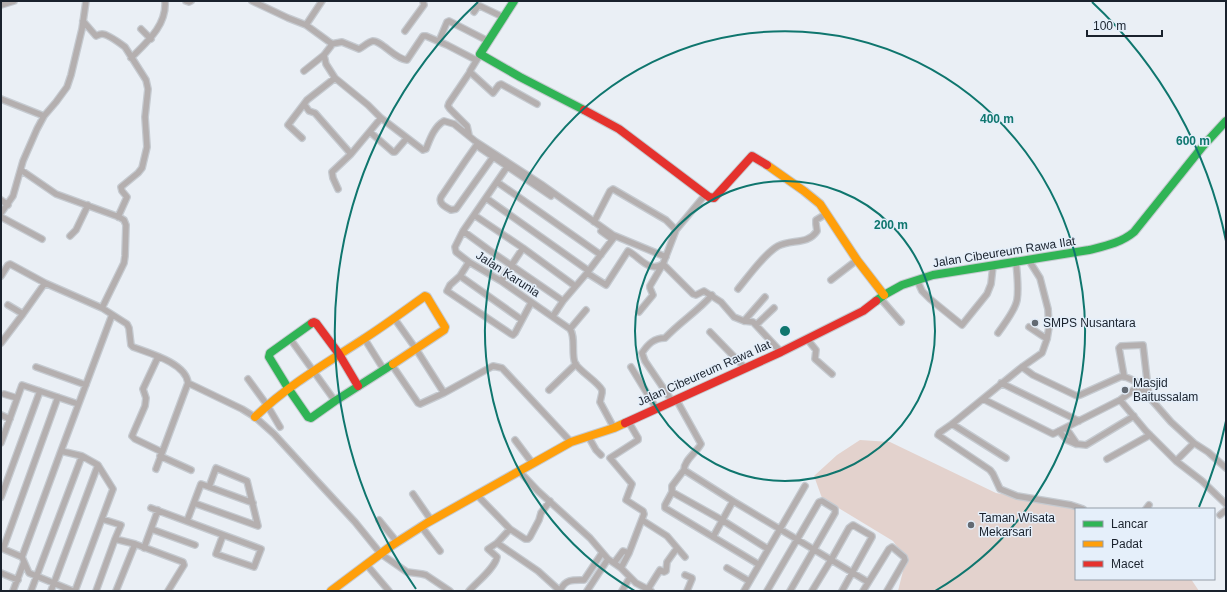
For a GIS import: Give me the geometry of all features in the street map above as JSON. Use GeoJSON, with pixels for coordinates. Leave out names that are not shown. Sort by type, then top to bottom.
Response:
{"type":"FeatureCollection","features":[{"type":"Feature","properties":{"kind":"street"},"geometry":{"type":"LineString","coordinates":[[1,5],[14,1]]}},
{"type":"Feature","properties":{"kind":"street"},"geometry":{"type":"LineString","coordinates":[[1,214],[13,196],[29,145],[44,116],[67,87],[84,21],[86,1]]}},
{"type":"Feature","properties":{"kind":"street"},"geometry":{"type":"LineString","coordinates":[[131,58],[151,39],[165,13],[164,1]]}},
{"type":"Feature","properties":{"kind":"street"},"geometry":{"type":"LineString","coordinates":[[186,1],[191,1]]}},
{"type":"Feature","properties":{"kind":"street"},"geometry":{"type":"LineString","coordinates":[[252,1],[306,25],[331,44]]}},
{"type":"Feature","properties":{"kind":"street"},"geometry":{"type":"LineString","coordinates":[[306,25],[322,1]]}},
{"type":"Feature","properties":{"kind":"street"},"geometry":{"type":"LineString","coordinates":[[405,31],[424,5],[423,1]]}},
{"type":"Feature","properties":{"kind":"street"},"geometry":{"type":"LineString","coordinates":[[469,135],[467,126],[450,109],[448,106],[449,103],[514,1]]}},
{"type":"Feature","properties":{"kind":"street"},"geometry":{"type":"LineString","coordinates":[[474,12],[478,6],[480,6],[502,18]]}},
{"type":"Feature","properties":{"kind":"street"},"geometry":{"type":"LineString","coordinates":[[84,21],[96,36],[102,34],[125,47],[146,80],[148,88],[145,117],[147,147],[142,168],[121,187],[122,191],[127,197],[118,217]]}},
{"type":"Feature","properties":{"kind":"street"},"geometry":{"type":"LineString","coordinates":[[439,42],[447,22],[449,21],[488,41]]}},
{"type":"Feature","properties":{"kind":"street"},"geometry":{"type":"LineString","coordinates":[[141,29],[151,39]]}},
{"type":"Feature","properties":{"kind":"street"},"geometry":{"type":"LineString","coordinates":[[304,71],[324,55],[331,44],[342,42],[359,49],[371,42],[376,42],[391,53],[404,60],[407,60],[423,36],[426,36],[478,57],[520,77],[619,128],[710,198],[714,198],[753,156],[811,196],[820,204],[901,322]]}},
{"type":"Feature","properties":{"kind":"street"},"geometry":{"type":"LineString","coordinates":[[324,55],[326,64],[335,78],[368,105],[381,118],[423,150],[426,149],[435,128],[446,121],[454,124],[469,135],[493,158],[614,237],[666,258]]}},
{"type":"Feature","properties":{"kind":"street"},"geometry":{"type":"LineString","coordinates":[[470,72],[493,93],[501,84],[537,104]]}},
{"type":"Feature","properties":{"kind":"street"},"geometry":{"type":"LineString","coordinates":[[302,138],[288,125],[288,123],[307,100],[335,78]]}},
{"type":"Feature","properties":{"kind":"street"},"geometry":{"type":"LineString","coordinates":[[1,99],[44,116]]}},
{"type":"Feature","properties":{"kind":"street"},"geometry":{"type":"LineString","coordinates":[[304,104],[309,112],[315,113],[351,154]]}},
{"type":"Feature","properties":{"kind":"street"},"geometry":{"type":"LineString","coordinates":[[338,189],[332,172],[351,154],[381,118]]}},
{"type":"Feature","properties":{"kind":"street","name":"Jalan Cibeureum Rawa Ilat"},"geometry":{"type":"LineString","coordinates":[[331,591],[366,564],[421,526],[477,496],[493,485],[520,472],[571,442],[614,428],[781,352],[863,311],[882,296],[902,285],[933,276],[1089,250],[1127,238],[1134,232],[1203,146],[1226,121]]}},
{"type":"Feature","properties":{"kind":"street"},"geometry":{"type":"LineString","coordinates":[[370,132],[393,152],[395,152],[407,138]]}},
{"type":"Feature","properties":{"kind":"street"},"geometry":{"type":"LineString","coordinates":[[478,144],[441,197],[441,204],[451,210],[456,209],[493,158]]}},
{"type":"Feature","properties":{"kind":"street"},"geometry":{"type":"LineString","coordinates":[[478,144],[541,184],[614,237]]}},
{"type":"Feature","properties":{"kind":"street"},"geometry":{"type":"LineString","coordinates":[[507,167],[463,231],[563,301]]}},
{"type":"Feature","properties":{"kind":"street"},"geometry":{"type":"LineString","coordinates":[[21,170],[56,194],[124,220],[126,225],[124,263],[102,308]]}},
{"type":"Feature","properties":{"kind":"street"},"geometry":{"type":"LineString","coordinates":[[497,182],[601,255]]}},
{"type":"Feature","properties":{"kind":"street"},"geometry":{"type":"LineString","coordinates":[[594,222],[610,191],[613,189],[666,220],[676,230]]}},
{"type":"Feature","properties":{"kind":"street"},"geometry":{"type":"LineString","coordinates":[[640,312],[653,295],[650,286],[666,258],[676,230],[705,195]]}},
{"type":"Feature","properties":{"kind":"street"},"geometry":{"type":"LineString","coordinates":[[486,198],[606,285],[628,252],[647,265],[655,267],[663,264]]}},
{"type":"Feature","properties":{"kind":"street"},"geometry":{"type":"LineString","coordinates":[[1,200],[8,205]]}},
{"type":"Feature","properties":{"kind":"street"},"geometry":{"type":"LineString","coordinates":[[70,236],[76,230],[88,205]]}},
{"type":"Feature","properties":{"kind":"street"},"geometry":{"type":"LineString","coordinates":[[738,289],[774,248],[784,243],[804,241],[816,234],[818,231],[816,220],[826,214]]}},
{"type":"Feature","properties":{"kind":"street"},"geometry":{"type":"LineString","coordinates":[[474,215],[575,286]]}},
{"type":"Feature","properties":{"kind":"street"},"geometry":{"type":"LineString","coordinates":[[1,217],[42,239]]}},
{"type":"Feature","properties":{"kind":"street","name":"Jalan Karunia"},"geometry":{"type":"LineString","coordinates":[[463,231],[455,247],[456,252],[469,262],[501,281],[531,303],[553,316],[570,330]]}},
{"type":"Feature","properties":{"kind":"street"},"geometry":{"type":"LineString","coordinates":[[553,316],[563,301],[588,272],[614,237]]}},
{"type":"Feature","properties":{"kind":"street"},"geometry":{"type":"LineString","coordinates":[[501,281],[523,248]]}},
{"type":"Feature","properties":{"kind":"street"},"geometry":{"type":"LineString","coordinates":[[1028,259],[1041,280],[1048,309],[1049,327],[1042,354],[1022,366],[939,433],[938,436],[990,470],[1000,489],[1017,496],[1081,508]]}},
{"type":"Feature","properties":{"kind":"street"},"geometry":{"type":"LineString","coordinates":[[831,280],[857,260]]}},
{"type":"Feature","properties":{"kind":"street"},"geometry":{"type":"LineString","coordinates":[[469,262],[460,276],[450,285],[447,291],[510,334],[513,335],[515,333],[531,303]]}},
{"type":"Feature","properties":{"kind":"street"},"geometry":{"type":"LineString","coordinates":[[998,333],[1017,300],[1018,281],[1016,262]]}},
{"type":"Feature","properties":{"kind":"street"},"geometry":{"type":"LineString","coordinates":[[1,276],[10,264],[45,283],[102,308],[127,324],[130,328],[131,345],[133,347],[158,357],[178,367],[184,372],[188,378],[188,383],[156,470]]}},
{"type":"Feature","properties":{"kind":"street"},"geometry":{"type":"LineString","coordinates":[[663,264],[693,294],[703,291],[728,308],[734,317],[744,321],[752,321],[781,352]]}},
{"type":"Feature","properties":{"kind":"street"},"geometry":{"type":"LineString","coordinates":[[917,280],[922,290],[930,299],[962,325],[987,294],[991,284],[993,266]]}},
{"type":"Feature","properties":{"kind":"street"},"geometry":{"type":"LineString","coordinates":[[460,276],[522,320]]}},
{"type":"Feature","properties":{"kind":"street"},"geometry":{"type":"LineString","coordinates":[[1,343],[24,314],[45,283]]}},
{"type":"Feature","properties":{"kind":"street"},"geometry":{"type":"LineString","coordinates":[[255,417],[288,388],[313,371],[339,354],[364,338],[394,318],[425,296],[427,297],[446,329],[310,418],[288,388],[269,357],[270,353],[291,340],[314,322],[339,354],[358,386]]}},
{"type":"Feature","properties":{"kind":"street"},"geometry":{"type":"LineString","coordinates":[[712,296],[700,308],[682,321],[665,338],[658,338],[646,347],[642,353],[645,361],[674,400],[700,441],[700,444],[686,462],[684,470],[672,486],[672,492],[665,505],[665,508],[758,564]]}},
{"type":"Feature","properties":{"kind":"street"},"geometry":{"type":"LineString","coordinates":[[744,321],[765,297]]}},
{"type":"Feature","properties":{"kind":"street"},"geometry":{"type":"LineString","coordinates":[[8,305],[24,314]]}},
{"type":"Feature","properties":{"kind":"street"},"geometry":{"type":"LineString","coordinates":[[756,325],[774,308]]}},
{"type":"Feature","properties":{"kind":"street"},"geometry":{"type":"LineString","coordinates":[[586,310],[570,330],[572,332],[573,350],[576,364],[600,387],[602,393],[600,402],[614,428]]}},
{"type":"Feature","properties":{"kind":"street"},"geometry":{"type":"LineString","coordinates":[[13,591],[61,451],[112,315]]}},
{"type":"Feature","properties":{"kind":"street"},"geometry":{"type":"LineString","coordinates":[[394,318],[444,393]]}},
{"type":"Feature","properties":{"kind":"street"},"geometry":{"type":"LineString","coordinates":[[1029,327],[1047,339]]}},
{"type":"Feature","properties":{"kind":"street"},"geometry":{"type":"LineString","coordinates":[[710,332],[745,368]]}},
{"type":"Feature","properties":{"kind":"street"},"geometry":{"type":"LineString","coordinates":[[364,338],[384,370]]}},
{"type":"Feature","properties":{"kind":"street"},"geometry":{"type":"LineString","coordinates":[[808,339],[816,350],[815,359],[832,374]]}},
{"type":"Feature","properties":{"kind":"street"},"geometry":{"type":"LineString","coordinates":[[291,340],[335,401]]}},
{"type":"Feature","properties":{"kind":"street"},"geometry":{"type":"LineString","coordinates":[[1124,376],[1119,348],[1121,346],[1144,346],[1149,398]]}},
{"type":"Feature","properties":{"kind":"street"},"geometry":{"type":"LineString","coordinates":[[158,357],[142,389],[146,398],[145,406],[132,436],[191,470]]}},
{"type":"Feature","properties":{"kind":"street"},"geometry":{"type":"LineString","coordinates":[[549,390],[576,364]]}},
{"type":"Feature","properties":{"kind":"street"},"geometry":{"type":"LineString","coordinates":[[392,365],[418,403],[422,403],[444,393],[493,366],[502,368],[571,442]]}},
{"type":"Feature","properties":{"kind":"street"},"geometry":{"type":"LineString","coordinates":[[1022,366],[1033,375],[1077,396],[1124,376],[1135,382],[1171,422],[1194,443],[1208,452],[1226,468]]}},
{"type":"Feature","properties":{"kind":"street"},"geometry":{"type":"LineString","coordinates":[[36,367],[86,385]]}},
{"type":"Feature","properties":{"kind":"street"},"geometry":{"type":"LineString","coordinates":[[632,367],[656,408]]}},
{"type":"Feature","properties":{"kind":"street"},"geometry":{"type":"LineString","coordinates":[[248,379],[267,405],[280,427]]}},
{"type":"Feature","properties":{"kind":"street"},"geometry":{"type":"LineString","coordinates":[[188,383],[242,409],[255,417],[274,434],[339,504],[381,554],[407,572],[426,575],[450,591]]}},
{"type":"Feature","properties":{"kind":"street"},"geometry":{"type":"LineString","coordinates":[[1001,383],[1079,421]]}},
{"type":"Feature","properties":{"kind":"street"},"geometry":{"type":"LineString","coordinates":[[1,443],[2,436],[10,419],[22,385],[78,404]]}},
{"type":"Feature","properties":{"kind":"street"},"geometry":{"type":"LineString","coordinates":[[983,399],[1055,434],[1120,400],[1139,386]]}},
{"type":"Feature","properties":{"kind":"street"},"geometry":{"type":"LineString","coordinates":[[1,496],[40,391]]}},
{"type":"Feature","properties":{"kind":"street"},"geometry":{"type":"LineString","coordinates":[[4,394],[17,398]]}},
{"type":"Feature","properties":{"kind":"street"},"geometry":{"type":"LineString","coordinates":[[58,397],[2,549],[23,559],[29,573],[73,591],[113,489],[98,465],[82,456],[61,451]]}},
{"type":"Feature","properties":{"kind":"street"},"geometry":{"type":"LineString","coordinates":[[1120,400],[1150,435],[1226,504]]}},
{"type":"Feature","properties":{"kind":"street"},"geometry":{"type":"LineString","coordinates":[[1,415],[10,419]]}},
{"type":"Feature","properties":{"kind":"street"},"geometry":{"type":"LineString","coordinates":[[1059,431],[1067,440],[1076,444],[1086,445],[1134,416]]}},
{"type":"Feature","properties":{"kind":"street"},"geometry":{"type":"LineString","coordinates":[[621,568],[629,553],[644,516],[643,511],[626,500],[632,484],[610,458],[638,440],[628,421]]}},
{"type":"Feature","properties":{"kind":"street"},"geometry":{"type":"LineString","coordinates":[[952,424],[1006,458]]}},
{"type":"Feature","properties":{"kind":"street"},"geometry":{"type":"LineString","coordinates":[[1066,428],[1076,444]]}},
{"type":"Feature","properties":{"kind":"street"},"geometry":{"type":"LineString","coordinates":[[1107,459],[1150,435]]}},
{"type":"Feature","properties":{"kind":"street"},"geometry":{"type":"LineString","coordinates":[[588,436],[596,450],[601,455]]}},
{"type":"Feature","properties":{"kind":"street"},"geometry":{"type":"LineString","coordinates":[[515,440],[533,464]]}},
{"type":"Feature","properties":{"kind":"street"},"geometry":{"type":"LineString","coordinates":[[1176,460],[1194,443]]}},
{"type":"Feature","properties":{"kind":"street"},"geometry":{"type":"LineString","coordinates":[[31,591],[82,456]]}},
{"type":"Feature","properties":{"kind":"street"},"geometry":{"type":"LineString","coordinates":[[51,591],[98,465]]}},
{"type":"Feature","properties":{"kind":"street"},"geometry":{"type":"LineString","coordinates":[[194,503],[258,526],[247,481],[216,468],[209,487]]}},
{"type":"Feature","properties":{"kind":"street"},"geometry":{"type":"LineString","coordinates":[[684,470],[868,582]]}},
{"type":"Feature","properties":{"kind":"street"},"geometry":{"type":"LineString","coordinates":[[520,472],[538,491],[590,538],[608,559],[621,568],[636,583],[650,590],[660,570],[664,572],[666,571],[667,562],[677,548]]}},
{"type":"Feature","properties":{"kind":"street"},"geometry":{"type":"LineString","coordinates":[[187,521],[201,484],[252,503]]}},
{"type":"Feature","properties":{"kind":"street"},"geometry":{"type":"LineString","coordinates":[[744,591],[758,564],[805,486]]}},
{"type":"Feature","properties":{"kind":"street"},"geometry":{"type":"LineString","coordinates":[[672,492],[722,520],[768,549]]}},
{"type":"Feature","properties":{"kind":"street"},"geometry":{"type":"LineString","coordinates":[[413,494],[431,520]]}},
{"type":"Feature","properties":{"kind":"street"},"geometry":{"type":"LineString","coordinates":[[477,496],[510,529],[525,539],[530,537],[539,520],[540,513],[550,501]]}},
{"type":"Feature","properties":{"kind":"street"},"geometry":{"type":"LineString","coordinates":[[713,537],[733,501]]}},
{"type":"Feature","properties":{"kind":"street"},"geometry":{"type":"LineString","coordinates":[[766,591],[819,502],[822,501],[835,509],[835,513],[790,591]]}},
{"type":"Feature","properties":{"kind":"street"},"geometry":{"type":"LineString","coordinates":[[151,508],[261,549],[254,567],[216,554],[223,535]]}},
{"type":"Feature","properties":{"kind":"street"},"geometry":{"type":"LineString","coordinates":[[144,548],[158,510]]}},
{"type":"Feature","properties":{"kind":"street"},"geometry":{"type":"LineString","coordinates":[[1220,514],[1226,510]]}},
{"type":"Feature","properties":{"kind":"street"},"geometry":{"type":"LineString","coordinates":[[96,591],[121,525],[102,519]]}},
{"type":"Feature","properties":{"kind":"street"},"geometry":{"type":"LineString","coordinates":[[379,520],[397,542]]}},
{"type":"Feature","properties":{"kind":"street"},"geometry":{"type":"LineString","coordinates":[[642,520],[667,536],[685,557]]}},
{"type":"Feature","properties":{"kind":"street"},"geometry":{"type":"LineString","coordinates":[[421,526],[440,551]]}},
{"type":"Feature","properties":{"kind":"street"},"geometry":{"type":"LineString","coordinates":[[812,591],[850,526],[854,526],[872,536],[872,539],[842,591]]}},
{"type":"Feature","properties":{"kind":"street"},"geometry":{"type":"LineString","coordinates":[[151,529],[196,545]]}},
{"type":"Feature","properties":{"kind":"street"},"geometry":{"type":"LineString","coordinates":[[469,591],[497,560],[497,557],[488,550],[489,548],[497,543],[510,529]]}},
{"type":"Feature","properties":{"kind":"street"},"geometry":{"type":"LineString","coordinates":[[115,539],[134,544],[183,562],[184,565],[168,591]]}},
{"type":"Feature","properties":{"kind":"street"},"geometry":{"type":"LineString","coordinates":[[497,543],[538,571],[559,590],[567,582],[584,580],[602,553]]}},
{"type":"Feature","properties":{"kind":"street"},"geometry":{"type":"LineString","coordinates":[[116,591],[134,544]]}},
{"type":"Feature","properties":{"kind":"street"},"geometry":{"type":"LineString","coordinates":[[863,591],[889,549],[894,547],[904,557],[905,561],[887,591]]}},
{"type":"Feature","properties":{"kind":"street"},"geometry":{"type":"LineString","coordinates":[[614,564],[623,551],[629,553]]}},
{"type":"Feature","properties":{"kind":"street"},"geometry":{"type":"LineString","coordinates":[[587,591],[608,559]]}},
{"type":"Feature","properties":{"kind":"street"},"geometry":{"type":"LineString","coordinates":[[366,564],[389,591]]}},
{"type":"Feature","properties":{"kind":"street"},"geometry":{"type":"LineString","coordinates":[[727,568],[749,580]]}},
{"type":"Feature","properties":{"kind":"street"},"geometry":{"type":"LineString","coordinates":[[1,573],[18,580]]}},
{"type":"Feature","properties":{"kind":"street"},"geometry":{"type":"LineString","coordinates":[[685,575],[692,578],[687,591]]}},
{"type":"Feature","properties":{"kind":"street"},"geometry":{"type":"LineString","coordinates":[[622,591],[630,577]]}},
{"type":"Feature","properties":{"kind":"shaded area","name":"Taman Wisata Mekarsari"},"geometry":{"type":"Polygon","coordinates":[[[860,440],[890,442],[996,493],[1087,508],[1075,508],[1075,580],[1192,580],[1199,591],[898,591],[906,559],[893,541],[822,498],[814,476],[837,455],[860,440]]]}},
{"type":"Feature","properties":{"kind":"traffic: fast"},"geometry":{"type":"LineString","coordinates":[[514,1],[480,54],[520,77],[584,110]]}},
{"type":"Feature","properties":{"kind":"traffic: fast"},"geometry":{"type":"LineString","coordinates":[[876,301],[902,285],[933,275],[1089,250],[1113,244],[1124,239],[1134,232],[1203,146],[1226,121]]}},
{"type":"Feature","properties":{"kind":"traffic: fast"},"geometry":{"type":"LineString","coordinates":[[312,323],[270,353],[269,357],[308,417],[311,418],[393,364]]}},
{"type":"Feature","properties":{"kind":"traffic: slow"},"geometry":{"type":"LineString","coordinates":[[767,165],[820,204],[857,260],[884,295]]}},
{"type":"Feature","properties":{"kind":"traffic: slow"},"geometry":{"type":"LineString","coordinates":[[255,417],[293,385],[425,296],[445,327],[444,330],[393,364]]}},
{"type":"Feature","properties":{"kind":"traffic: slow"},"geometry":{"type":"LineString","coordinates":[[331,591],[391,546],[427,523],[571,442],[625,423]]}},
{"type":"Feature","properties":{"kind":"traffic: jam"},"geometry":{"type":"LineString","coordinates":[[584,110],[619,129],[709,197],[714,198],[752,156],[767,165]]}},
{"type":"Feature","properties":{"kind":"traffic: jam"},"geometry":{"type":"LineString","coordinates":[[625,423],[781,352],[863,311],[876,301]]}},
{"type":"Feature","properties":{"kind":"traffic: jam"},"geometry":{"type":"LineString","coordinates":[[312,323],[316,323],[339,354],[358,386]]}},
{"type":"Feature","properties":{"kind":"place","name":"SMPS Nusantara"},"geometry":{"type":"Point","coordinates":[1035,323]}},
{"type":"Feature","properties":{"kind":"place","name":"Masjid Baitussalam"},"geometry":{"type":"Point","coordinates":[1125,390]}},
{"type":"Feature","properties":{"kind":"place","name":"Taman Wisata Mekarsari"},"geometry":{"type":"Point","coordinates":[971,525]}}]}
